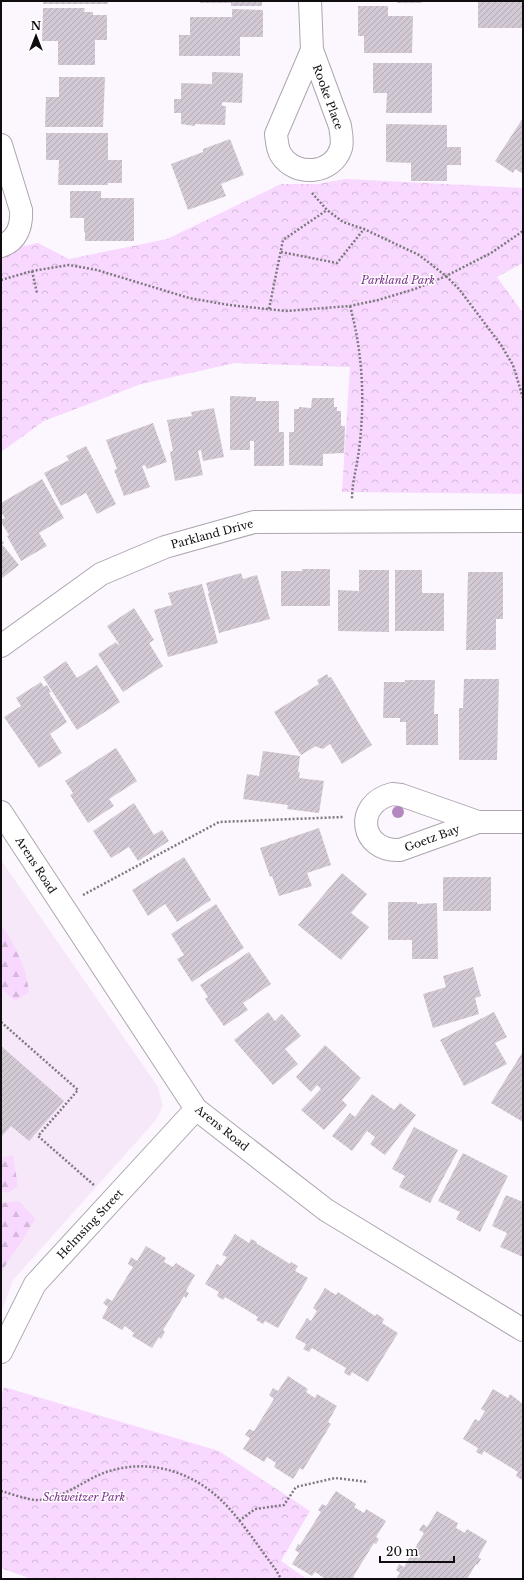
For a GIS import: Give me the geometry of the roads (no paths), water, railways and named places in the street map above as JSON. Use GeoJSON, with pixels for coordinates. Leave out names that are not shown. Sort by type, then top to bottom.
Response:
{"type":"FeatureCollection","features":[{"type":"Feature","properties":{"kind":"street","name":"Rooke Place"},"geometry":{"type":"LineString","coordinates":[[310,1],[312,50],[340,126],[342,137],[341,148],[336,157],[328,165],[319,170],[308,171],[297,169],[288,163],[281,155],[277,145],[276,134],[312,50]]}},
{"type":"Feature","properties":{"kind":"street"},"geometry":{"type":"LineString","coordinates":[[1,146],[21,210],[22,220],[19,230],[14,238],[1,246]]}},
{"type":"Feature","properties":{"kind":"street","name":"Parkland Drive"},"geometry":{"type":"LineString","coordinates":[[1,646],[101,574],[165,546],[254,522],[523,521]]}},
{"type":"Feature","properties":{"kind":"street","name":"Goetz Bay"},"geometry":{"type":"LineString","coordinates":[[478,822],[400,850],[390,850],[381,847],[374,842],[368,834],[366,816],[376,801],[383,796],[392,794],[401,795],[478,822],[523,822]]}},
{"type":"Feature","properties":{"kind":"street","name":"Arens Road"},"geometry":{"type":"LineString","coordinates":[[1,812],[196,1109],[326,1210],[523,1330]]}},
{"type":"Feature","properties":{"kind":"street","name":"Helmsing Street"},"geometry":{"type":"LineString","coordinates":[[1,1352],[35,1284],[196,1109]]}},
{"type":"Feature","properties":{"kind":"park label","name":"Parkland Park"},"geometry":{"type":"Point","coordinates":[398,280]}},
{"type":"Feature","properties":{"kind":"park label","name":"Schweitzer Park"},"geometry":{"type":"Point","coordinates":[84,1497]}}]}
